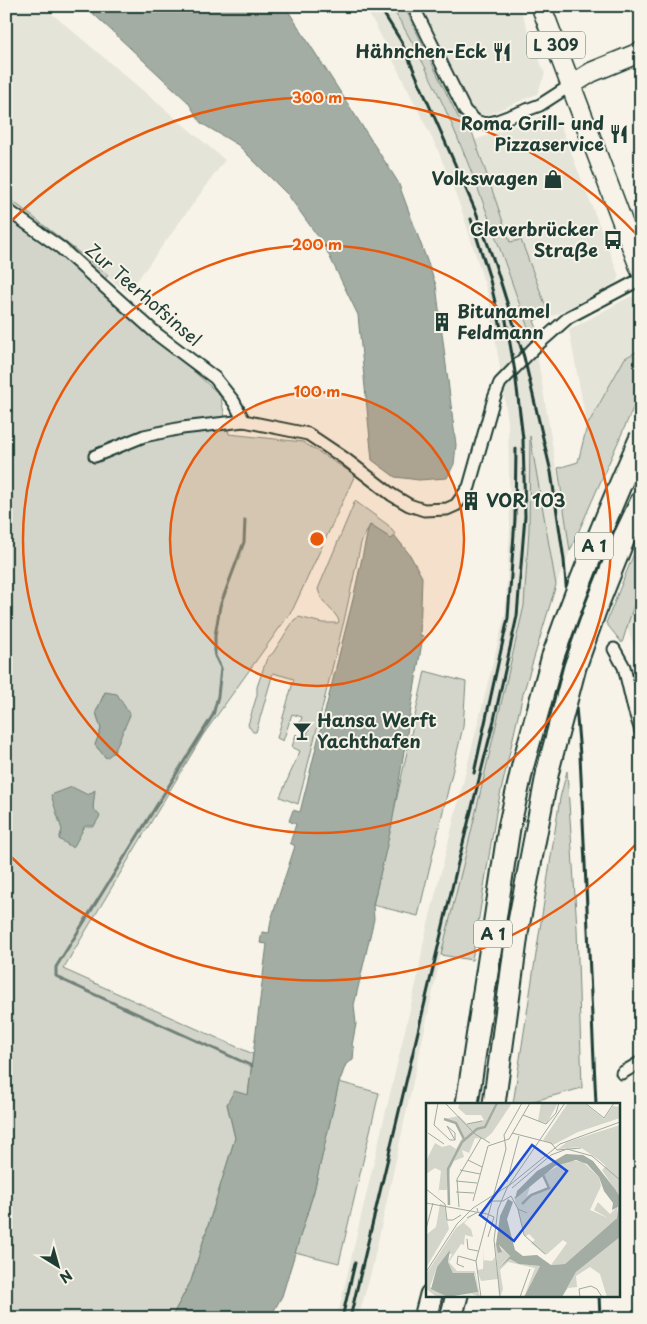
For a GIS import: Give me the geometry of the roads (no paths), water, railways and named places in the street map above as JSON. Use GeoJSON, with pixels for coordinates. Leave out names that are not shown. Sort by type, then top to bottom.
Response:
{"type":"FeatureCollection","features":[{"type":"Feature","properties":{"kind":"highway","name":"A 1"},"geometry":{"type":"LineString","coordinates":[[467,1103],[509,828],[523,765],[553,656],[572,601],[600,530],[641,438]]}},
{"type":"Feature","properties":{"kind":"highway","name":"A 1"},"geometry":{"type":"LineString","coordinates":[[494,1103],[518,927],[548,770],[575,667],[596,608],[641,502]]}},
{"type":"Feature","properties":{"kind":"highway"},"geometry":{"type":"LineString","coordinates":[[425,1318],[431,1296]]}},
{"type":"Feature","properties":{"kind":"highway"},"geometry":{"type":"LineString","coordinates":[[452,1318],[457,1296]]}},
{"type":"Feature","properties":{"kind":"main road","name":"L 309"},"geometry":{"type":"LineString","coordinates":[[542,6],[641,271]]}},
{"type":"Feature","properties":{"kind":"main road"},"geometry":{"type":"LineString","coordinates":[[571,85],[592,72],[641,52]]}},
{"type":"Feature","properties":{"kind":"street"},"geometry":{"type":"LineString","coordinates":[[413,6],[465,111],[476,121],[485,124],[504,119],[540,104],[571,85]]}},
{"type":"Feature","properties":{"kind":"street","name":"Zur Teerhofsinsel"},"geometry":{"type":"LineString","coordinates":[[6,209],[61,248],[158,335],[215,378],[234,402],[244,421]]}},
{"type":"Feature","properties":{"kind":"street"},"geometry":{"type":"LineString","coordinates":[[95,456],[144,436],[182,428],[244,421],[308,434],[344,458],[392,495],[409,505],[424,510],[447,509],[456,505],[469,487],[494,398],[500,384],[530,352],[569,317],[641,279]]}},
{"type":"Feature","properties":{"kind":"street"},"geometry":{"type":"LineString","coordinates":[[614,649],[624,667],[641,731]]}},
{"type":"Feature","properties":{"kind":"street"},"geometry":{"type":"LineString","coordinates":[[622,1073],[641,1062]]}},
{"type":"Feature","properties":{"kind":"waterway"},"geometry":{"type":"LineString","coordinates":[[245,520],[244,542],[220,606],[215,636],[215,656],[221,668],[218,696],[213,715],[56,967],[56,976],[252,1066]]}},
{"type":"Feature","properties":{"kind":"railway"},"geometry":{"type":"LineString","coordinates":[[379,6],[401,41],[476,212],[495,264],[524,357],[551,472],[564,560],[580,755],[596,1103]]}},
{"type":"Feature","properties":{"kind":"railway"},"geometry":{"type":"LineString","coordinates":[[471,219],[489,276],[501,328]]}},
{"type":"Feature","properties":{"kind":"railway"},"geometry":{"type":"LineString","coordinates":[[350,1318],[457,867],[494,720],[517,616],[525,516],[523,439],[515,372],[505,315]]}},
{"type":"Feature","properties":{"kind":"railway"},"geometry":{"type":"LineString","coordinates":[[474,773],[508,618],[515,519],[516,449]]}},
{"type":"Feature","properties":{"kind":"railway"},"geometry":{"type":"LineString","coordinates":[[342,1318],[355,1263]]}},
{"type":"Feature","properties":{"kind":"railway"},"geometry":{"type":"LineString","coordinates":[[599,1296],[600,1318]]}},
{"type":"Feature","properties":{"kind":"place","name":"Hähnchen-Eck"},"geometry":{"type":"Point","coordinates":[502,52]}},
{"type":"Feature","properties":{"kind":"place","name":"Roma Grill- und Pizzaservice"},"geometry":{"type":"Point","coordinates":[619,134]}},
{"type":"Feature","properties":{"kind":"place","name":"Volkswagen"},"geometry":{"type":"Point","coordinates":[553,179]}},
{"type":"Feature","properties":{"kind":"place","name":"Cleverbrücker Straße"},"geometry":{"type":"Point","coordinates":[613,240]}},
{"type":"Feature","properties":{"kind":"place","name":"Bitunamel Feldmann"},"geometry":{"type":"Point","coordinates":[442,322]}},
{"type":"Feature","properties":{"kind":"place","name":"VOR 103"},"geometry":{"type":"Point","coordinates":[471,501]}},
{"type":"Feature","properties":{"kind":"place","name":"Hansa Werft Yachthafen"},"geometry":{"type":"Point","coordinates":[302,731]}}]}
